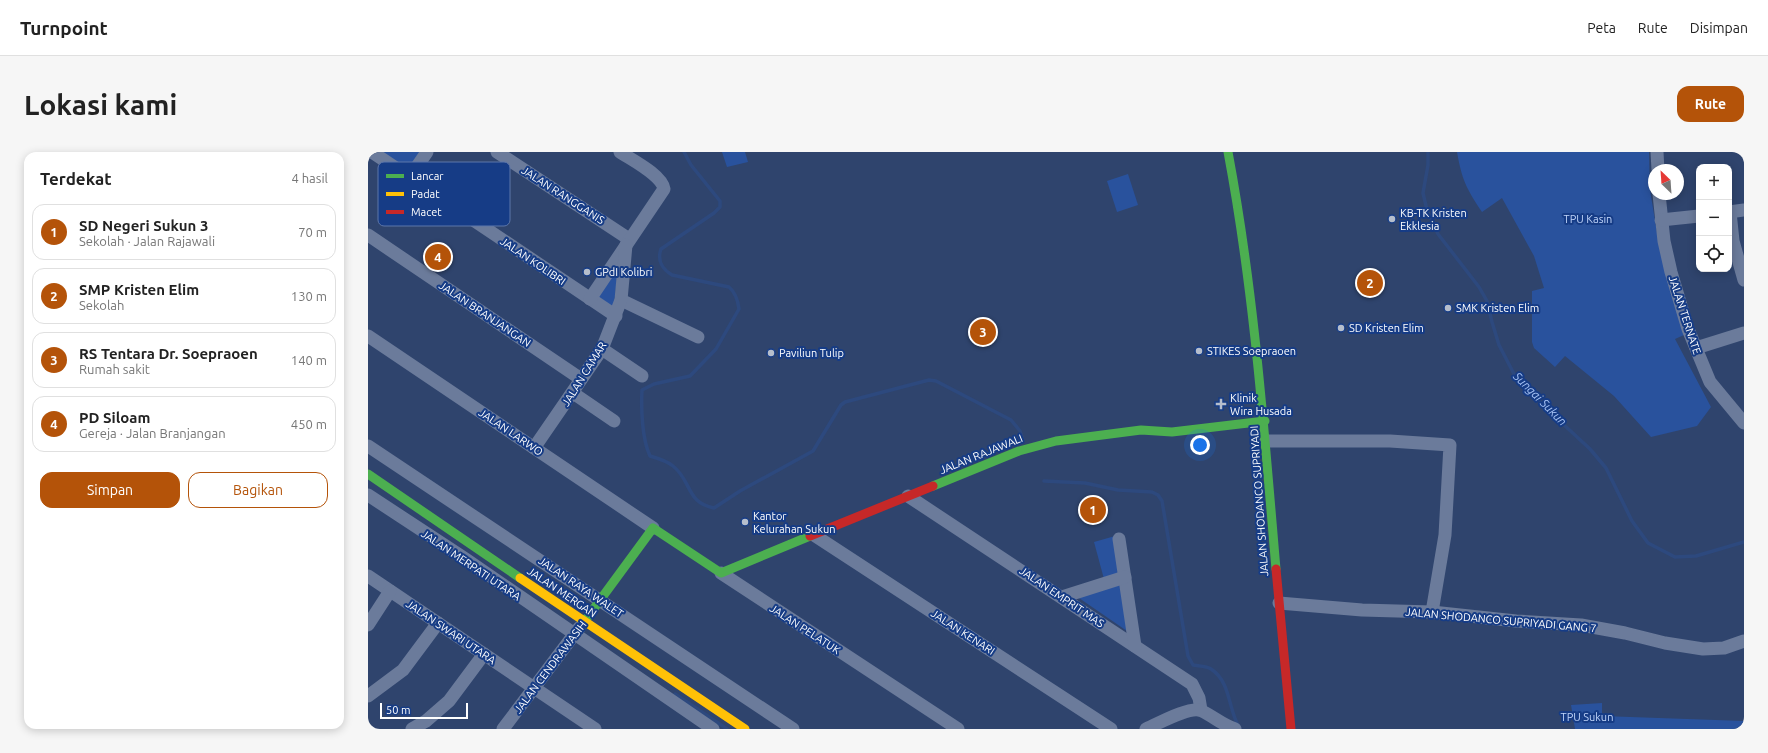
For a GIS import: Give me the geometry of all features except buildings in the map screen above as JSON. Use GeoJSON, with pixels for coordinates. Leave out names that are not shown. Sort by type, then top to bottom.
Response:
{"type":"FeatureCollection","features":[{"type":"Feature","properties":{"kind":"street","name":"JALAN KOLIBRI"},"geometry":{"type":"LineString","coordinates":[[372,152],[386,162]]}},
{"type":"Feature","properties":{"kind":"street"},"geometry":{"type":"LineString","coordinates":[[420,162],[427,152]]}},
{"type":"Feature","properties":{"kind":"street","name":"JALAN RANGGANIS"},"geometry":{"type":"LineString","coordinates":[[497,152],[628,242]]}},
{"type":"Feature","properties":{"kind":"street"},"geometry":{"type":"LineString","coordinates":[[590,299],[664,189],[658,178],[620,152]]}},
{"type":"Feature","properties":{"kind":"street","name":"JALAN SHODANCO SUPRIYADI"},"geometry":{"type":"LineString","coordinates":[[1228,152],[1252,300],[1265,421],[1279,603],[1291,729]]}},
{"type":"Feature","properties":{"kind":"street"},"geometry":{"type":"LineString","coordinates":[[1657,152],[1658,164]]}},
{"type":"Feature","properties":{"kind":"street","name":"JALAN TERNATE"},"geometry":{"type":"LineString","coordinates":[[1659,200],[1661,220],[1671,272],[1696,348],[1710,382],[1744,423]]}},
{"type":"Feature","properties":{"kind":"street"},"geometry":{"type":"LineString","coordinates":[[1732,212],[1744,210]]}},
{"type":"Feature","properties":{"kind":"street"},"geometry":{"type":"LineString","coordinates":[[1661,220],[1696,216]]}},
{"type":"Feature","properties":{"kind":"street","name":"JALAN KOLIBRI"},"geometry":{"type":"LineString","coordinates":[[481,226],[616,316]]}},
{"type":"Feature","properties":{"kind":"street"},"geometry":{"type":"LineString","coordinates":[[1732,231],[1733,241],[1744,280]]}},
{"type":"Feature","properties":{"kind":"street","name":"JALAN BRANJANGAN"},"geometry":{"type":"LineString","coordinates":[[368,235],[582,379]]}},
{"type":"Feature","properties":{"kind":"street","name":"JALAN CAMAR"},"geometry":{"type":"LineString","coordinates":[[534,448],[602,349],[621,300],[628,242]]}},
{"type":"Feature","properties":{"kind":"street"},"geometry":{"type":"LineString","coordinates":[[621,300],[698,337]]}},
{"type":"Feature","properties":{"kind":"street"},"geometry":{"type":"LineString","coordinates":[[1696,348],[1744,333]]}},
{"type":"Feature","properties":{"kind":"street","name":"JALAN LARWO"},"geometry":{"type":"LineString","coordinates":[[368,336],[653,528]]}},
{"type":"Feature","properties":{"kind":"street"},"geometry":{"type":"LineString","coordinates":[[602,349],[642,376]]}},
{"type":"Feature","properties":{"kind":"street"},"geometry":{"type":"LineString","coordinates":[[573,392],[614,421]]}},
{"type":"Feature","properties":{"kind":"street","name":"JALAN RAJAWALI"},"geometry":{"type":"LineString","coordinates":[[721,573],[1019,451],[1056,441],[1141,430],[1172,432],[1265,421]]}},
{"type":"Feature","properties":{"kind":"street"},"geometry":{"type":"LineString","coordinates":[[1266,441],[1390,441],[1450,445],[1445,535],[1432,612]]}},
{"type":"Feature","properties":{"kind":"street","name":"JALAN RAYA WALET"},"geometry":{"type":"LineString","coordinates":[[368,446],[793,729]]}},
{"type":"Feature","properties":{"kind":"street","name":"JALAN MERGAN"},"geometry":{"type":"LineString","coordinates":[[368,474],[584,622],[744,729]]}},
{"type":"Feature","properties":{"kind":"street","name":"JALAN MERPATI UTARA"},"geometry":{"type":"LineString","coordinates":[[368,495],[464,558],[574,635],[713,729]]}},
{"type":"Feature","properties":{"kind":"street","name":"JALAN EMPRIT MAS"},"geometry":{"type":"LineString","coordinates":[[908,496],[1192,684],[1199,698],[1201,710]]}},
{"type":"Feature","properties":{"kind":"street","name":"JALAN CENDRAWASIH"},"geometry":{"type":"LineString","coordinates":[[504,729],[653,528]]}},
{"type":"Feature","properties":{"kind":"street","name":"JALAN PELATUK"},"geometry":{"type":"LineString","coordinates":[[653,528],[958,729]]}},
{"type":"Feature","properties":{"kind":"street","name":"JALAN KENARI"},"geometry":{"type":"LineString","coordinates":[[814,535],[1111,729]]}},
{"type":"Feature","properties":{"kind":"street"},"geometry":{"type":"LineString","coordinates":[[1119,539],[1135,646]]}},
{"type":"Feature","properties":{"kind":"street","name":"JALAN SWARI UTARA"},"geometry":{"type":"LineString","coordinates":[[368,576],[534,688],[579,725],[595,729]]}},
{"type":"Feature","properties":{"kind":"street"},"geometry":{"type":"LineString","coordinates":[[1062,597],[1125,577]]}},
{"type":"Feature","properties":{"kind":"street"},"geometry":{"type":"LineString","coordinates":[[368,625],[390,591]]}},
{"type":"Feature","properties":{"kind":"street","name":"JALAN SHODANCO SUPRIYADI GANG 7"},"geometry":{"type":"LineString","coordinates":[[1279,603],[1362,610],[1432,612],[1516,621],[1581,625],[1625,633],[1665,643],[1703,649],[1724,648],[1744,641]]}},
{"type":"Feature","properties":{"kind":"street"},"geometry":{"type":"LineString","coordinates":[[368,696],[403,670],[438,623]]}},
{"type":"Feature","properties":{"kind":"street"},"geometry":{"type":"LineString","coordinates":[[412,729],[426,721],[449,701],[484,654]]}},
{"type":"Feature","properties":{"kind":"street"},"geometry":{"type":"LineString","coordinates":[[1146,729],[1188,711],[1201,710],[1231,728]]}},
{"type":"Feature","properties":{"kind":"green space"},"geometry":{"type":"Polygon","coordinates":[[[379,152],[422,152],[415,162],[396,162],[379,152]]]}},
{"type":"Feature","properties":{"kind":"green space"},"geometry":{"type":"Polygon","coordinates":[[[722,152],[745,152],[748,162],[727,167],[722,152]]]}},
{"type":"Feature","properties":{"kind":"green space","name":"TPU Kasin"},"geometry":{"type":"Polygon","coordinates":[[[1457,152],[1649,152],[1648,200],[1652,200],[1659,245],[1684,335],[1675,339],[1711,407],[1697,426],[1651,437],[1614,396],[1565,356],[1555,367],[1534,348],[1532,342],[1532,291],[1544,288],[1534,256],[1502,198],[1482,212],[1465,184],[1457,152]]]}},
{"type":"Feature","properties":{"kind":"green space"},"geometry":{"type":"Polygon","coordinates":[[[1128,174],[1138,205],[1117,212],[1107,181],[1128,174]]]}},
{"type":"Feature","properties":{"kind":"green space"},"geometry":{"type":"Polygon","coordinates":[[[618,269],[614,305],[613,307],[597,296],[618,269]]]}},
{"type":"Feature","properties":{"kind":"green space"},"geometry":{"type":"Polygon","coordinates":[[[1115,536],[1118,574],[1104,579],[1094,542],[1115,536]]]}},
{"type":"Feature","properties":{"kind":"green space"},"geometry":{"type":"Polygon","coordinates":[[[1121,585],[1127,631],[1079,598],[1078,595],[1121,585]]]}},
{"type":"Feature","properties":{"kind":"green space","name":"TPU Sukun"},"geometry":{"type":"Polygon","coordinates":[[[1602,703],[1602,716],[1744,721],[1744,729],[1575,729],[1571,705],[1602,703]]]}},
{"type":"Feature","properties":{"kind":"waterway"},"geometry":{"type":"LineString","coordinates":[[684,152],[691,165],[720,201],[720,207],[714,213],[661,249],[661,264],[672,275],[729,287],[736,297],[739,309],[716,349],[690,376],[654,384],[642,390],[642,415],[645,441],[650,456],[665,461],[673,466],[679,472],[690,491],[698,501],[714,508],[740,491],[813,451],[841,405],[845,402],[929,380],[936,381],[1011,420],[1020,431],[1023,440]]}},
{"type":"Feature","properties":{"kind":"waterway","name":"Sungai Sukun"},"geometry":{"type":"LineString","coordinates":[[1428,152],[1428,165],[1423,193],[1427,210],[1438,234],[1479,287],[1487,301],[1499,345],[1514,374],[1549,411],[1590,449],[1606,468],[1632,521],[1648,543],[1675,557],[1696,556],[1744,542]]}},
{"type":"Feature","properties":{"kind":"waterway"},"geometry":{"type":"LineString","coordinates":[[1044,481],[1085,483],[1118,490],[1152,492],[1158,495],[1162,501],[1188,656],[1193,665],[1209,668],[1217,674],[1226,688],[1235,720],[1239,727]]}},
{"type":"Feature","properties":{"kind":"waterway"},"geometry":{"type":"LineString","coordinates":[[675,694],[727,729]]}},
{"type":"Feature","properties":{"kind":"traffic: fast"},"geometry":{"type":"LineString","coordinates":[[1228,152],[1245,256],[1257,360],[1276,569]]}},
{"type":"Feature","properties":{"kind":"traffic: fast"},"geometry":{"type":"LineString","coordinates":[[933,486],[1019,451],[1056,441],[1141,430],[1172,432],[1265,421]]}},
{"type":"Feature","properties":{"kind":"traffic: fast"},"geometry":{"type":"LineString","coordinates":[[368,474],[520,578]]}},
{"type":"Feature","properties":{"kind":"traffic: fast"},"geometry":{"type":"LineString","coordinates":[[584,622],[653,528],[721,573],[810,536]]}},
{"type":"Feature","properties":{"kind":"traffic: slow"},"geometry":{"type":"LineString","coordinates":[[520,578],[745,729]]}},
{"type":"Feature","properties":{"kind":"traffic: jam"},"geometry":{"type":"LineString","coordinates":[[810,536],[933,486]]}},
{"type":"Feature","properties":{"kind":"traffic: jam"},"geometry":{"type":"LineString","coordinates":[[1276,569],[1291,729]]}},
{"type":"Feature","properties":{"kind":"place","name":"KB-TK Kristen Ekklesia"},"geometry":{"type":"Point","coordinates":[1392,219]}},
{"type":"Feature","properties":{"kind":"place","name":"PD Siloam"},"geometry":{"type":"Point","coordinates":[438,257]}},
{"type":"Feature","properties":{"kind":"place","name":"GPdI Kolibri"},"geometry":{"type":"Point","coordinates":[587,272]}},
{"type":"Feature","properties":{"kind":"place","name":"SMP Kristen Elim"},"geometry":{"type":"Point","coordinates":[1370,283]}},
{"type":"Feature","properties":{"kind":"place","name":"SMK Kristen Elim"},"geometry":{"type":"Point","coordinates":[1448,308]}},
{"type":"Feature","properties":{"kind":"place","name":"SD Kristen Elim"},"geometry":{"type":"Point","coordinates":[1341,328]}},
{"type":"Feature","properties":{"kind":"place","name":"RS Tentara Dr. Soepraoen"},"geometry":{"type":"Point","coordinates":[983,332]}},
{"type":"Feature","properties":{"kind":"place","name":"STIKES Soepraoen"},"geometry":{"type":"Point","coordinates":[1199,351]}},
{"type":"Feature","properties":{"kind":"place","name":"Paviliun Tulip"},"geometry":{"type":"Point","coordinates":[771,353]}},
{"type":"Feature","properties":{"kind":"place","name":"Klinik Wira Husada"},"geometry":{"type":"Point","coordinates":[1221,404]}},
{"type":"Feature","properties":{"kind":"place","name":"SD Negeri Sukun 3"},"geometry":{"type":"Point","coordinates":[1093,510]}},
{"type":"Feature","properties":{"kind":"place","name":"Kantor Kelurahan Sukun"},"geometry":{"type":"Point","coordinates":[745,522]}}]}
